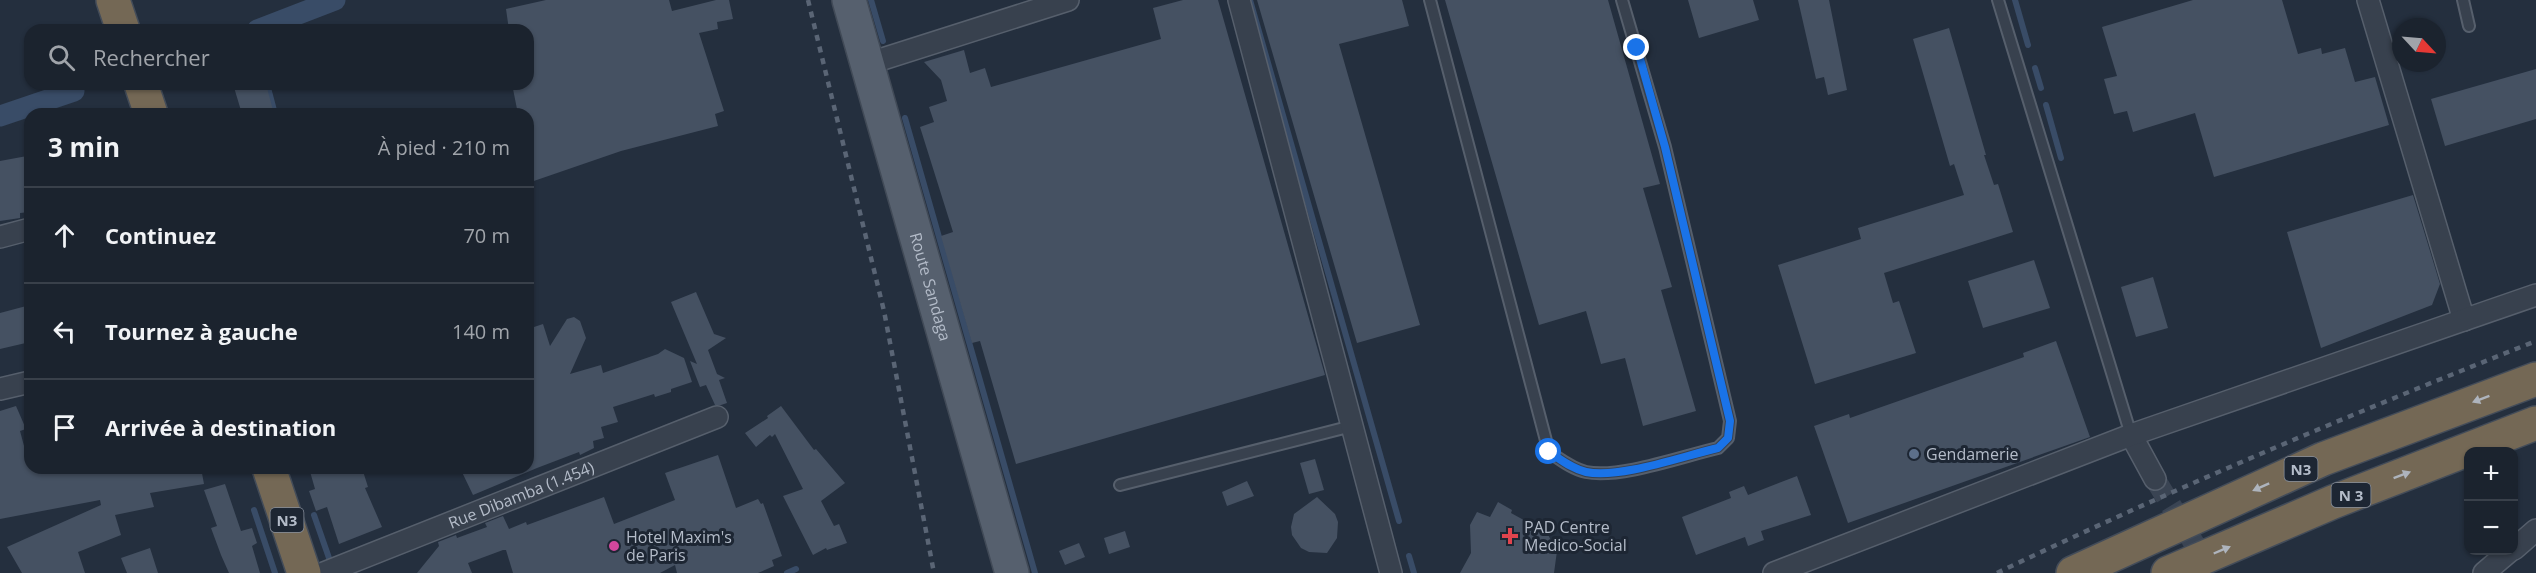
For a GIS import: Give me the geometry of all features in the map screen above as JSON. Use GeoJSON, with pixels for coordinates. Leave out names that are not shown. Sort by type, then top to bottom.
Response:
{"type":"FeatureCollection","features":[{"type":"Feature","properties":{"kind":"highway"},"geometry":{"type":"LineString","coordinates":[[113,0],[121,24]]}},
{"type":"Feature","properties":{"kind":"highway"},"geometry":{"type":"LineString","coordinates":[[143,90],[149,108]]}},
{"type":"Feature","properties":{"kind":"highway","name":"N3"},"geometry":{"type":"LineString","coordinates":[[2073,573],[2323,459],[2536,379]]}},
{"type":"Feature","properties":{"kind":"highway","name":"N 3"},"geometry":{"type":"LineString","coordinates":[[2168,573],[2333,502],[2536,423]]}},
{"type":"Feature","properties":{"kind":"highway","name":"N3"},"geometry":{"type":"LineString","coordinates":[[271,474],[304,573]]}},
{"type":"Feature","properties":{"kind":"main road","name":"Route Sandaga"},"geometry":{"type":"LineString","coordinates":[[849,0],[1012,573]]}},
{"type":"Feature","properties":{"kind":"street"},"geometry":{"type":"LineString","coordinates":[[867,64],[1068,0]]}},
{"type":"Feature","properties":{"kind":"street"},"geometry":{"type":"LineString","coordinates":[[1239,0],[1391,573]]}},
{"type":"Feature","properties":{"kind":"street"},"geometry":{"type":"LineString","coordinates":[[2368,0],[2464,320]]}},
{"type":"Feature","properties":{"kind":"street"},"geometry":{"type":"LineString","coordinates":[[0,237],[24,231]]}},
{"type":"Feature","properties":{"kind":"street"},"geometry":{"type":"LineString","coordinates":[[1774,573],[2130,435],[2536,295]]}},
{"type":"Feature","properties":{"kind":"street"},"geometry":{"type":"LineString","coordinates":[[0,388],[24,383]]}},
{"type":"Feature","properties":{"kind":"street","name":"Rue Dibamba (1.454)"},"geometry":{"type":"LineString","coordinates":[[324,573],[717,417]]}},
{"type":"Feature","properties":{"kind":"street"},"geometry":{"type":"LineString","coordinates":[[2130,435],[2155,479]]}},
{"type":"Feature","properties":{"kind":"street"},"geometry":{"type":"LineString","coordinates":[[2518,545],[2536,530]]}},
{"type":"Feature","properties":{"kind":"street"},"geometry":{"type":"LineString","coordinates":[[2484,573],[2506,555]]}},
{"type":"Feature","properties":{"kind":"lane"},"geometry":{"type":"LineString","coordinates":[[1430,0],[1549,452],[1586,472],[1617,472],[1718,448],[1728,438],[1730,421],[1665,147],[1622,0]]}},
{"type":"Feature","properties":{"kind":"lane"},"geometry":{"type":"LineString","coordinates":[[1998,0],[2130,435]]}},
{"type":"Feature","properties":{"kind":"lane"},"geometry":{"type":"LineString","coordinates":[[2463,0],[2469,26]]}},
{"type":"Feature","properties":{"kind":"lane"},"geometry":{"type":"LineString","coordinates":[[1120,485],[1352,426]]}},
{"type":"Feature","properties":{"kind":"building"},"geometry":{"type":"Polygon","coordinates":[[[546,0],[669,0],[672,11],[716,0],[729,0],[733,19],[717,22],[718,29],[699,33],[724,111],[715,114],[718,126],[621,151],[534,181],[534,108],[517,108],[513,90],[534,90],[534,24],[508,24],[506,9],[546,0]]]}},
{"type":"Feature","properties":{"kind":"building"},"geometry":{"type":"Polygon","coordinates":[[[1183,0],[1218,0],[1325,375],[1016,464],[980,341],[972,343],[941,236],[953,232],[920,127],[934,122],[929,107],[947,101],[941,80],[924,62],[964,50],[970,73],[985,68],[991,87],[1161,39],[1153,8],[1183,0]]]}},
{"type":"Feature","properties":{"kind":"building"},"geometry":{"type":"Polygon","coordinates":[[[1257,0],[1402,0],[1409,26],[1339,44],[1420,325],[1357,343],[1257,0]]]}},
{"type":"Feature","properties":{"kind":"building"},"geometry":{"type":"Polygon","coordinates":[[[1445,0],[1608,0],[1660,184],[1643,188],[1672,287],[1661,290],[1696,411],[1643,426],[1625,358],[1601,364],[1586,311],[1539,325],[1445,0]]]}},
{"type":"Feature","properties":{"kind":"building"},"geometry":{"type":"Polygon","coordinates":[[[1688,0],[1753,0],[1759,20],[1699,38],[1688,0]]]}},
{"type":"Feature","properties":{"kind":"building"},"geometry":{"type":"Polygon","coordinates":[[[1798,0],[1829,0],[1847,90],[1828,95],[1824,77],[1816,79],[1798,0]]]}},
{"type":"Feature","properties":{"kind":"building"},"geometry":{"type":"Polygon","coordinates":[[[2193,0],[2282,0],[2298,54],[2321,48],[2322,54],[2345,48],[2355,82],[2375,77],[2389,125],[2214,177],[2195,113],[2133,132],[2127,111],[2114,114],[2104,79],[2117,76],[2102,27],[2193,0]]]}},
{"type":"Feature","properties":{"kind":"building"},"geometry":{"type":"Polygon","coordinates":[[[1949,28],[1986,155],[1984,155],[1994,185],[1998,184],[2013,232],[1884,273],[1893,303],[1899,301],[1916,353],[1815,384],[1778,265],[1861,239],[1858,228],[1964,195],[1954,164],[1950,166],[1913,39],[1949,28]]]}},
{"type":"Feature","properties":{"kind":"building"},"geometry":{"type":"Polygon","coordinates":[[[2536,69],[2536,119],[2445,146],[2431,99],[2536,69]]]}},
{"type":"Feature","properties":{"kind":"building"},"geometry":{"type":"Polygon","coordinates":[[[235,90],[268,90],[272,108],[240,108],[235,90]]]}},
{"type":"Feature","properties":{"kind":"building"},"geometry":{"type":"Polygon","coordinates":[[[24,157],[24,213],[20,213],[20,218],[0,221],[0,161],[24,157]]]}},
{"type":"Feature","properties":{"kind":"building"},"geometry":{"type":"Polygon","coordinates":[[[2413,195],[2440,284],[2432,305],[2321,348],[2287,232],[2413,195]]]}},
{"type":"Feature","properties":{"kind":"building"},"geometry":{"type":"Polygon","coordinates":[[[2034,260],[2050,308],[1983,328],[1968,281],[2034,260]]]}},
{"type":"Feature","properties":{"kind":"building"},"geometry":{"type":"Polygon","coordinates":[[[2153,277],[2168,328],[2136,337],[2121,287],[2153,277]]]}},
{"type":"Feature","properties":{"kind":"building"},"geometry":{"type":"Polygon","coordinates":[[[696,292],[714,334],[726,338],[708,350],[717,374],[725,378],[719,380],[727,403],[721,405],[715,405],[706,385],[700,387],[690,361],[697,364],[671,302],[696,292]]]}},
{"type":"Feature","properties":{"kind":"building"},"geometry":{"type":"Polygon","coordinates":[[[24,307],[24,343],[0,349],[0,313],[24,307]]]}},
{"type":"Feature","properties":{"kind":"building"},"geometry":{"type":"Polygon","coordinates":[[[574,317],[580,321],[586,338],[570,374],[601,365],[603,373],[658,354],[665,349],[684,358],[692,382],[671,389],[671,392],[655,397],[654,394],[613,407],[618,422],[601,427],[604,438],[593,441],[594,448],[580,455],[579,452],[534,469],[534,327],[543,324],[550,346],[567,319],[574,317]]]}},
{"type":"Feature","properties":{"kind":"building"},"geometry":{"type":"Polygon","coordinates":[[[2056,341],[2090,437],[1848,523],[1814,426],[1849,414],[1850,418],[2024,357],[2023,353],[2056,341]]]}},
{"type":"Feature","properties":{"kind":"building"},"geometry":{"type":"Polygon","coordinates":[[[16,406],[24,424],[24,430],[20,431],[24,446],[24,474],[202,474],[204,484],[150,493],[154,507],[115,515],[121,535],[78,552],[85,573],[22,573],[7,547],[101,505],[100,500],[0,519],[0,411],[16,406]]]}},
{"type":"Feature","properties":{"kind":"building"},"geometry":{"type":"Polygon","coordinates":[[[781,406],[814,450],[816,449],[845,483],[821,501],[834,526],[839,524],[847,543],[827,550],[826,548],[813,555],[783,496],[803,489],[775,434],[772,437],[770,435],[756,447],[745,433],[768,418],[767,416],[781,406]]]}},
{"type":"Feature","properties":{"kind":"building"},"geometry":{"type":"Polygon","coordinates":[[[718,455],[736,508],[758,499],[761,504],[763,503],[782,556],[772,560],[774,566],[758,573],[677,573],[675,565],[660,573],[513,573],[506,550],[503,550],[468,563],[472,573],[417,573],[439,546],[438,542],[487,527],[485,523],[503,516],[509,529],[526,522],[527,525],[604,497],[614,524],[675,500],[665,473],[718,455]]]}},
{"type":"Feature","properties":{"kind":"building"},"geometry":{"type":"Polygon","coordinates":[[[1315,459],[1324,490],[1309,494],[1300,463],[1315,459]]]}},
{"type":"Feature","properties":{"kind":"building"},"geometry":{"type":"Polygon","coordinates":[[[311,474],[364,474],[368,487],[365,488],[382,527],[339,544],[327,507],[316,511],[309,491],[315,489],[311,474]]]}},
{"type":"Feature","properties":{"kind":"building"},"geometry":{"type":"Polygon","coordinates":[[[463,474],[523,474],[473,495],[463,474]]]}},
{"type":"Feature","properties":{"kind":"building"},"geometry":{"type":"Polygon","coordinates":[[[1797,476],[1811,515],[1761,531],[1764,540],[1748,546],[1745,537],[1696,555],[1682,517],[1731,498],[1729,492],[1744,486],[1748,495],[1797,476]]]}},
{"type":"Feature","properties":{"kind":"building"},"geometry":{"type":"Polygon","coordinates":[[[1247,481],[1254,496],[1227,506],[1222,492],[1247,481]]]}},
{"type":"Feature","properties":{"kind":"building"},"geometry":{"type":"Polygon","coordinates":[[[225,484],[241,531],[252,528],[257,543],[252,546],[260,573],[229,573],[221,555],[211,528],[217,526],[204,490],[225,484]]]}},
{"type":"Feature","properties":{"kind":"building"},"geometry":{"type":"Polygon","coordinates":[[[1317,497],[1335,514],[1338,522],[1337,538],[1327,553],[1309,552],[1301,548],[1292,535],[1294,514],[1317,497]]]}},
{"type":"Feature","properties":{"kind":"building","name":"PAD Centre Medico-Social"},"geometry":{"type":"Polygon","coordinates":[[[1498,502],[1512,510],[1511,513],[1538,528],[1539,526],[1547,533],[1557,551],[1554,573],[1460,573],[1471,553],[1470,525],[1477,512],[1490,517],[1498,502]]]}},
{"type":"Feature","properties":{"kind":"building"},"geometry":{"type":"Polygon","coordinates":[[[1125,531],[1130,547],[1109,554],[1104,538],[1125,531]]]}},
{"type":"Feature","properties":{"kind":"building"},"geometry":{"type":"Polygon","coordinates":[[[1079,543],[1085,557],[1065,565],[1059,551],[1079,543]]]}},
{"type":"Feature","properties":{"kind":"building"},"geometry":{"type":"Polygon","coordinates":[[[150,548],[158,573],[127,573],[121,558],[150,548]]]}},
{"type":"Feature","properties":{"kind":"waterway"},"geometry":{"type":"LineString","coordinates":[[273,24],[335,0]]}},
{"type":"Feature","properties":{"kind":"waterway"},"geometry":{"type":"LineString","coordinates":[[871,0],[883,41]]}},
{"type":"Feature","properties":{"kind":"waterway"},"geometry":{"type":"LineString","coordinates":[[1250,0],[1399,521]]}},
{"type":"Feature","properties":{"kind":"waterway"},"geometry":{"type":"LineString","coordinates":[[2015,0],[2028,45]]}},
{"type":"Feature","properties":{"kind":"waterway"},"geometry":{"type":"LineString","coordinates":[[2035,68],[2041,88]]}},
{"type":"Feature","properties":{"kind":"waterway"},"geometry":{"type":"LineString","coordinates":[[269,90],[273,108]]}},
{"type":"Feature","properties":{"kind":"waterway"},"geometry":{"type":"LineString","coordinates":[[0,116],[74,91]]}},
{"type":"Feature","properties":{"kind":"waterway"},"geometry":{"type":"LineString","coordinates":[[2046,105],[2061,158]]}},
{"type":"Feature","properties":{"kind":"waterway"},"geometry":{"type":"LineString","coordinates":[[905,118],[1035,573]]}},
{"type":"Feature","properties":{"kind":"waterway"},"geometry":{"type":"LineString","coordinates":[[254,510],[275,573]]}},
{"type":"Feature","properties":{"kind":"waterway"},"geometry":{"type":"LineString","coordinates":[[314,515],[329,558]]}},
{"type":"Feature","properties":{"kind":"waterway"},"geometry":{"type":"LineString","coordinates":[[1409,556],[1414,573]]}},
{"type":"Feature","properties":{"kind":"waterway"},"geometry":{"type":"LineString","coordinates":[[787,573],[796,569]]}},
{"type":"Feature","properties":{"kind":"tunnel"},"geometry":{"type":"LineString","coordinates":[[2155,479],[2212,573]]}},
{"type":"Feature","properties":{"kind":"railway"},"geometry":{"type":"LineString","coordinates":[[808,0],[884,311],[934,573]]}},
{"type":"Feature","properties":{"kind":"railway"},"geometry":{"type":"LineString","coordinates":[[1997,573],[2265,452],[2536,341]]}},
{"type":"Feature","properties":{"kind":"place","name":"Gendamerie"},"geometry":{"type":"Point","coordinates":[1914,454]}},
{"type":"Feature","properties":{"kind":"place","name":"PAD Centre Medico-Social"},"geometry":{"type":"Point","coordinates":[1510,536]}},
{"type":"Feature","properties":{"kind":"place","name":"Hotel Maxim's de Paris"},"geometry":{"type":"Point","coordinates":[614,546]}},
{"type":"Feature","properties":{"kind":"route"},"geometry":{"type":"LineString","coordinates":[[1549,452],[1586,472],[1617,472],[1718,448],[1728,438],[1730,421],[1665,147],[1637,48]]}}]}
